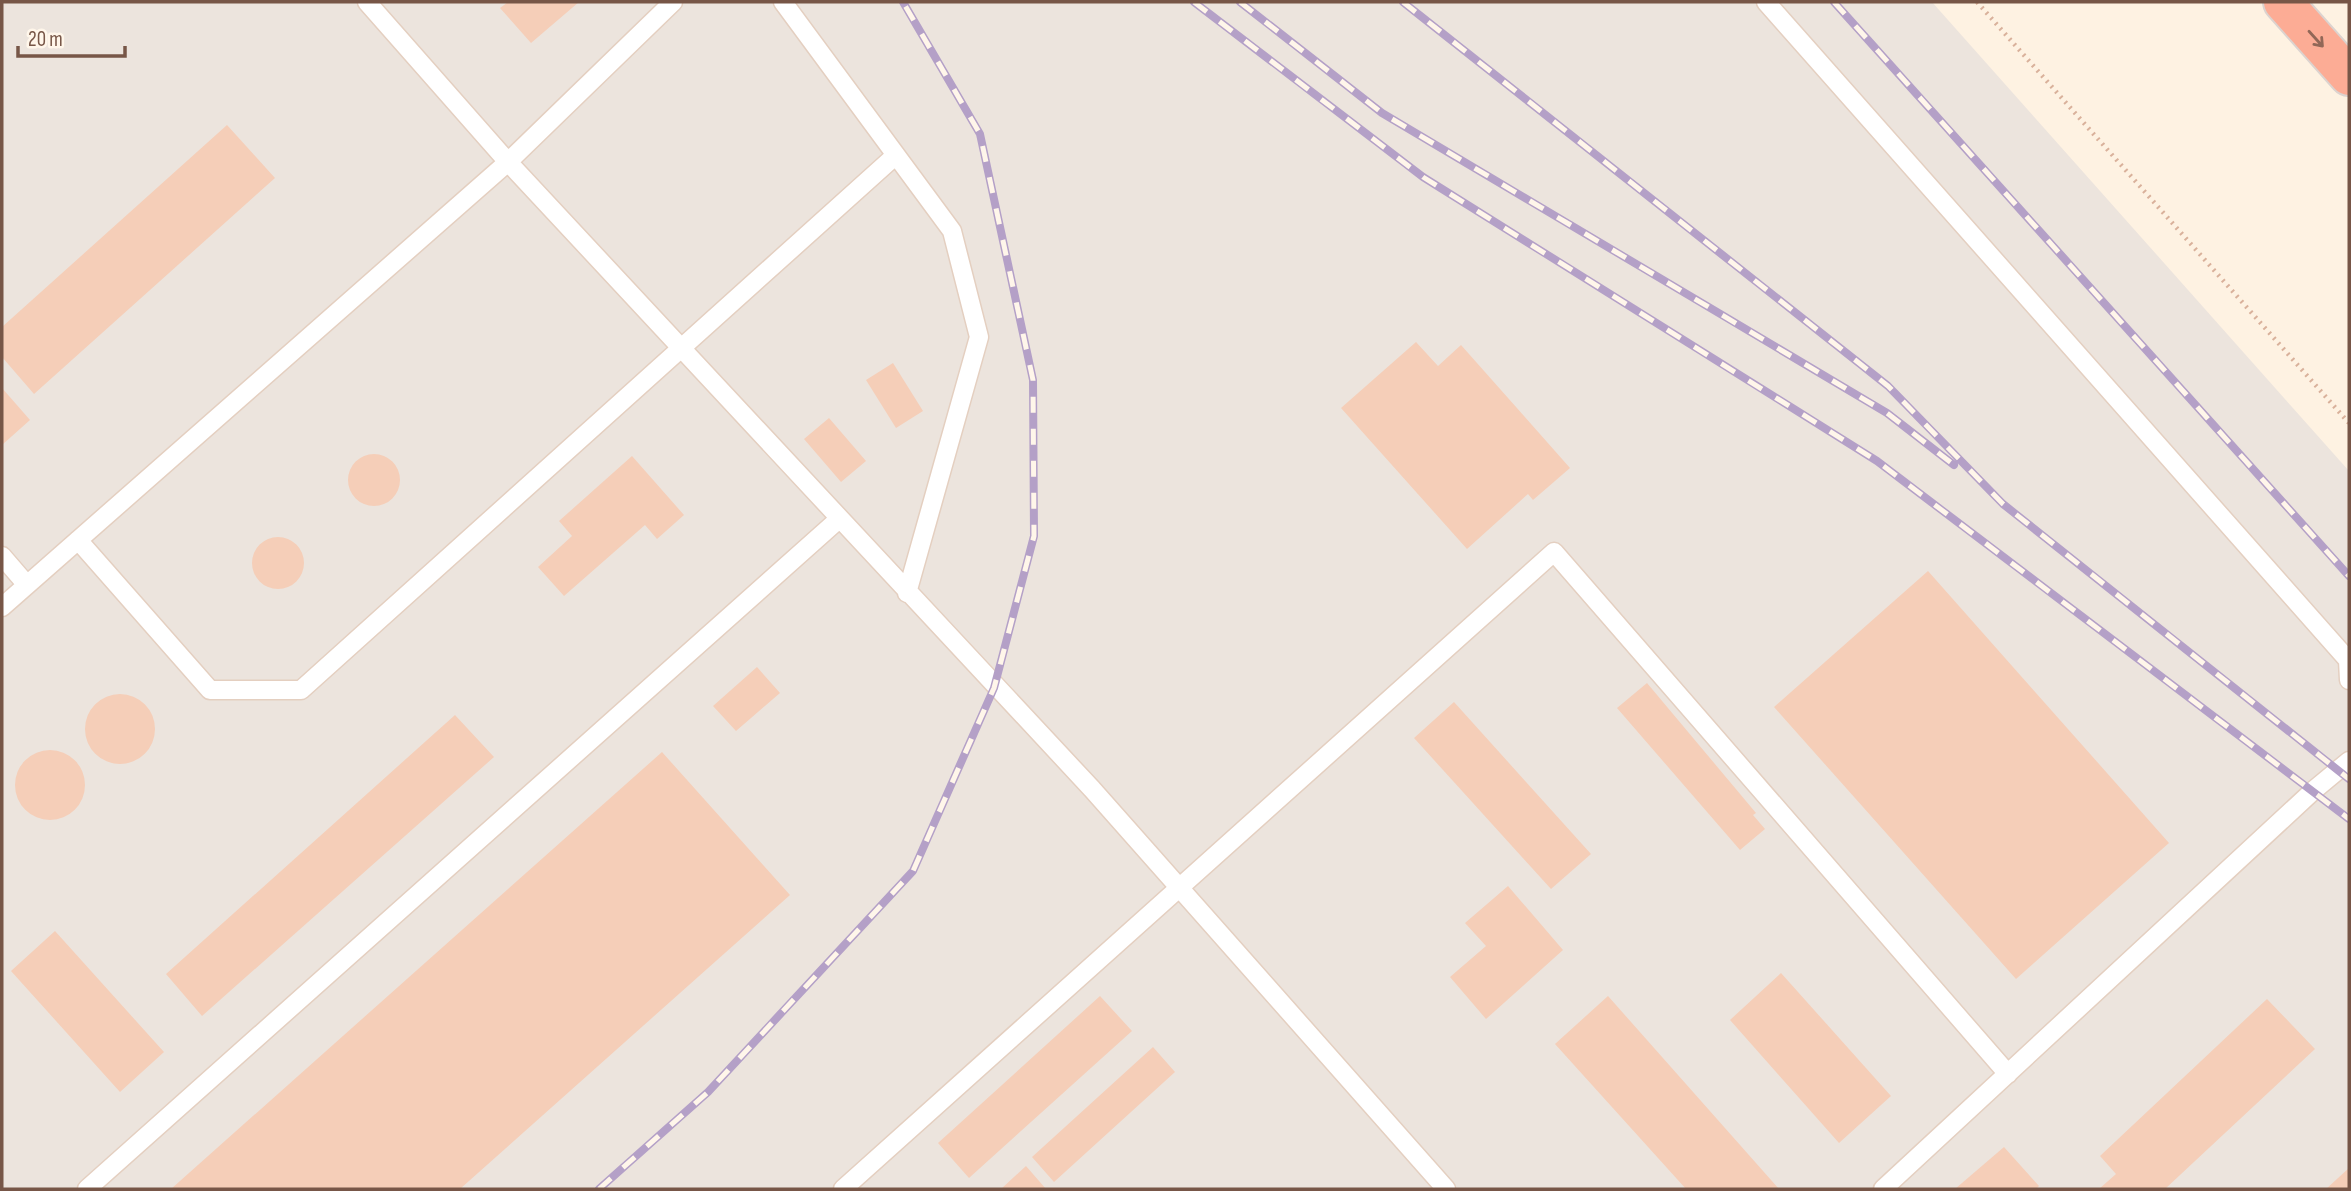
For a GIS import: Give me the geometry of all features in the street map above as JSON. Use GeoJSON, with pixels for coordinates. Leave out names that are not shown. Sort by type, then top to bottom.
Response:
{"type":"FeatureCollection","features":[{"type":"Feature","properties":{"kind":"highway"},"geometry":{"type":"LineString","coordinates":[[2283,2],[2349,76]]}},
{"type":"Feature","properties":{"kind":"lane"},"geometry":{"type":"LineString","coordinates":[[367,2],[508,162],[1179,888],[1446,1189]]}},
{"type":"Feature","properties":{"kind":"lane"},"geometry":{"type":"LineString","coordinates":[[2,607],[508,162],[673,2]]}},
{"type":"Feature","properties":{"kind":"lane"},"geometry":{"type":"LineString","coordinates":[[783,2],[952,231],[979,337],[907,593]]}},
{"type":"Feature","properties":{"kind":"lane"},"geometry":{"type":"LineString","coordinates":[[1766,2],[2348,660],[2349,680]]}},
{"type":"Feature","properties":{"kind":"lane"},"geometry":{"type":"LineString","coordinates":[[78,540],[210,690],[301,690],[896,155]]}},
{"type":"Feature","properties":{"kind":"lane"},"geometry":{"type":"LineString","coordinates":[[87,1189],[839,519]]}},
{"type":"Feature","properties":{"kind":"lane"},"geometry":{"type":"LineString","coordinates":[[843,1189],[1554,552],[2008,1074]]}},
{"type":"Feature","properties":{"kind":"lane"},"geometry":{"type":"LineString","coordinates":[[2,556],[27,585]]}},
{"type":"Feature","properties":{"kind":"lane"},"geometry":{"type":"LineString","coordinates":[[1883,1189],[2304,799],[2349,761]]}},
{"type":"Feature","properties":{"kind":"path"},"geometry":{"type":"LineString","coordinates":[[1977,2],[2349,423]]}},
{"type":"Feature","properties":{"kind":"shaded area"},"geometry":{"type":"Polygon","coordinates":[[[2,2],[1932,2],[2349,471],[2349,1189],[2,1189],[2,2]]]}},
{"type":"Feature","properties":{"kind":"building"},"geometry":{"type":"Polygon","coordinates":[[[508,2],[579,2],[531,43],[500,8],[508,2]]]}},
{"type":"Feature","properties":{"kind":"building"},"geometry":{"type":"Polygon","coordinates":[[[227,125],[275,178],[34,394],[2,357],[2,327],[227,125]]]}},
{"type":"Feature","properties":{"kind":"building"},"geometry":{"type":"Polygon","coordinates":[[[1416,342],[1438,366],[1461,345],[1570,468],[1533,500],[1528,494],[1467,549],[1341,408],[1416,342]]]}},
{"type":"Feature","properties":{"kind":"building"},"geometry":{"type":"Polygon","coordinates":[[[893,363],[923,411],[896,428],[866,380],[893,363]]]}},
{"type":"Feature","properties":{"kind":"building"},"geometry":{"type":"Polygon","coordinates":[[[2,388],[30,420],[2,445],[2,388]]]}},
{"type":"Feature","properties":{"kind":"building"},"geometry":{"type":"Polygon","coordinates":[[[829,418],[866,461],[841,482],[804,439],[829,418]]]}},
{"type":"Feature","properties":{"kind":"building"},"geometry":{"type":"Polygon","coordinates":[[[374,454],[393,461],[400,480],[393,499],[374,506],[355,499],[348,480],[355,461],[374,454]]]}},
{"type":"Feature","properties":{"kind":"building"},"geometry":{"type":"Polygon","coordinates":[[[632,456],[684,515],[657,539],[645,525],[564,596],[538,567],[572,536],[559,521],[632,456]]]}},
{"type":"Feature","properties":{"kind":"building"},"geometry":{"type":"Polygon","coordinates":[[[278,537],[297,544],[304,563],[297,582],[278,589],[259,582],[252,563],[259,544],[278,537]]]}},
{"type":"Feature","properties":{"kind":"building"},"geometry":{"type":"Polygon","coordinates":[[[1928,571],[2169,843],[2016,979],[1774,707],[1928,571]]]}},
{"type":"Feature","properties":{"kind":"building"},"geometry":{"type":"Polygon","coordinates":[[[757,667],[780,693],[736,731],[713,706],[757,667]]]}},
{"type":"Feature","properties":{"kind":"building"},"geometry":{"type":"Polygon","coordinates":[[[1647,683],[1756,813],[1753,815],[1765,829],[1740,850],[1617,708],[1647,683]]]}},
{"type":"Feature","properties":{"kind":"building"},"geometry":{"type":"Polygon","coordinates":[[[120,694],[145,704],[155,729],[145,754],[120,764],[95,754],[85,729],[95,704],[120,694]]]}},
{"type":"Feature","properties":{"kind":"building"},"geometry":{"type":"Polygon","coordinates":[[[1454,702],[1591,854],[1551,889],[1414,738],[1454,702]]]}},
{"type":"Feature","properties":{"kind":"building"},"geometry":{"type":"Polygon","coordinates":[[[455,715],[494,757],[202,1016],[166,974],[455,715]]]}},
{"type":"Feature","properties":{"kind":"building"},"geometry":{"type":"Polygon","coordinates":[[[50,750],[75,760],[85,785],[75,810],[50,820],[25,810],[15,785],[25,760],[50,750]]]}},
{"type":"Feature","properties":{"kind":"building"},"geometry":{"type":"Polygon","coordinates":[[[662,752],[790,895],[460,1189],[171,1189],[662,752]]]}},
{"type":"Feature","properties":{"kind":"building"},"geometry":{"type":"Polygon","coordinates":[[[1508,886],[1563,950],[1486,1019],[1450,977],[1486,946],[1465,923],[1508,886]]]}},
{"type":"Feature","properties":{"kind":"building"},"geometry":{"type":"Polygon","coordinates":[[[55,931],[164,1052],[120,1092],[11,971],[55,931]]]}},
{"type":"Feature","properties":{"kind":"building"},"geometry":{"type":"Polygon","coordinates":[[[1781,973],[1891,1096],[1839,1143],[1730,1020],[1781,973]]]}},
{"type":"Feature","properties":{"kind":"building"},"geometry":{"type":"Polygon","coordinates":[[[1100,996],[1132,1031],[969,1178],[938,1143],[1100,996]]]}},
{"type":"Feature","properties":{"kind":"building"},"geometry":{"type":"Polygon","coordinates":[[[1608,996],[1779,1189],[1686,1189],[1555,1044],[1608,996]]]}},
{"type":"Feature","properties":{"kind":"building"},"geometry":{"type":"Polygon","coordinates":[[[2267,999],[2315,1049],[2165,1189],[2099,1189],[2116,1174],[2100,1156],[2267,999]]]}},
{"type":"Feature","properties":{"kind":"building"},"geometry":{"type":"Polygon","coordinates":[[[1153,1047],[1175,1072],[1054,1182],[1032,1157],[1153,1047]]]}},
{"type":"Feature","properties":{"kind":"building"},"geometry":{"type":"Polygon","coordinates":[[[2004,1147],[2039,1186],[2036,1189],[1955,1189],[2004,1147]]]}},
{"type":"Feature","properties":{"kind":"building"},"geometry":{"type":"Polygon","coordinates":[[[1026,1166],[1046,1189],[1001,1189],[1026,1166]]]}},
{"type":"Feature","properties":{"kind":"building"},"geometry":{"type":"Polygon","coordinates":[[[2349,1168],[2349,1189],[2326,1189],[2349,1168]]]}},
{"type":"Feature","properties":{"kind":"railway"},"geometry":{"type":"LineString","coordinates":[[599,1189],[708,1092],[913,871],[994,688],[1034,536],[1033,380],[980,134],[903,2]]}},
{"type":"Feature","properties":{"kind":"railway"},"geometry":{"type":"LineString","coordinates":[[1194,2],[1423,177],[1877,461],[2349,819]]}},
{"type":"Feature","properties":{"kind":"railway"},"geometry":{"type":"LineString","coordinates":[[1240,2],[1382,113],[1887,413],[1954,465]]}},
{"type":"Feature","properties":{"kind":"railway"},"geometry":{"type":"LineString","coordinates":[[1403,2],[1888,386],[2003,504],[2349,779]]}},
{"type":"Feature","properties":{"kind":"railway"},"geometry":{"type":"LineString","coordinates":[[1834,2],[2349,576]]}}]}
